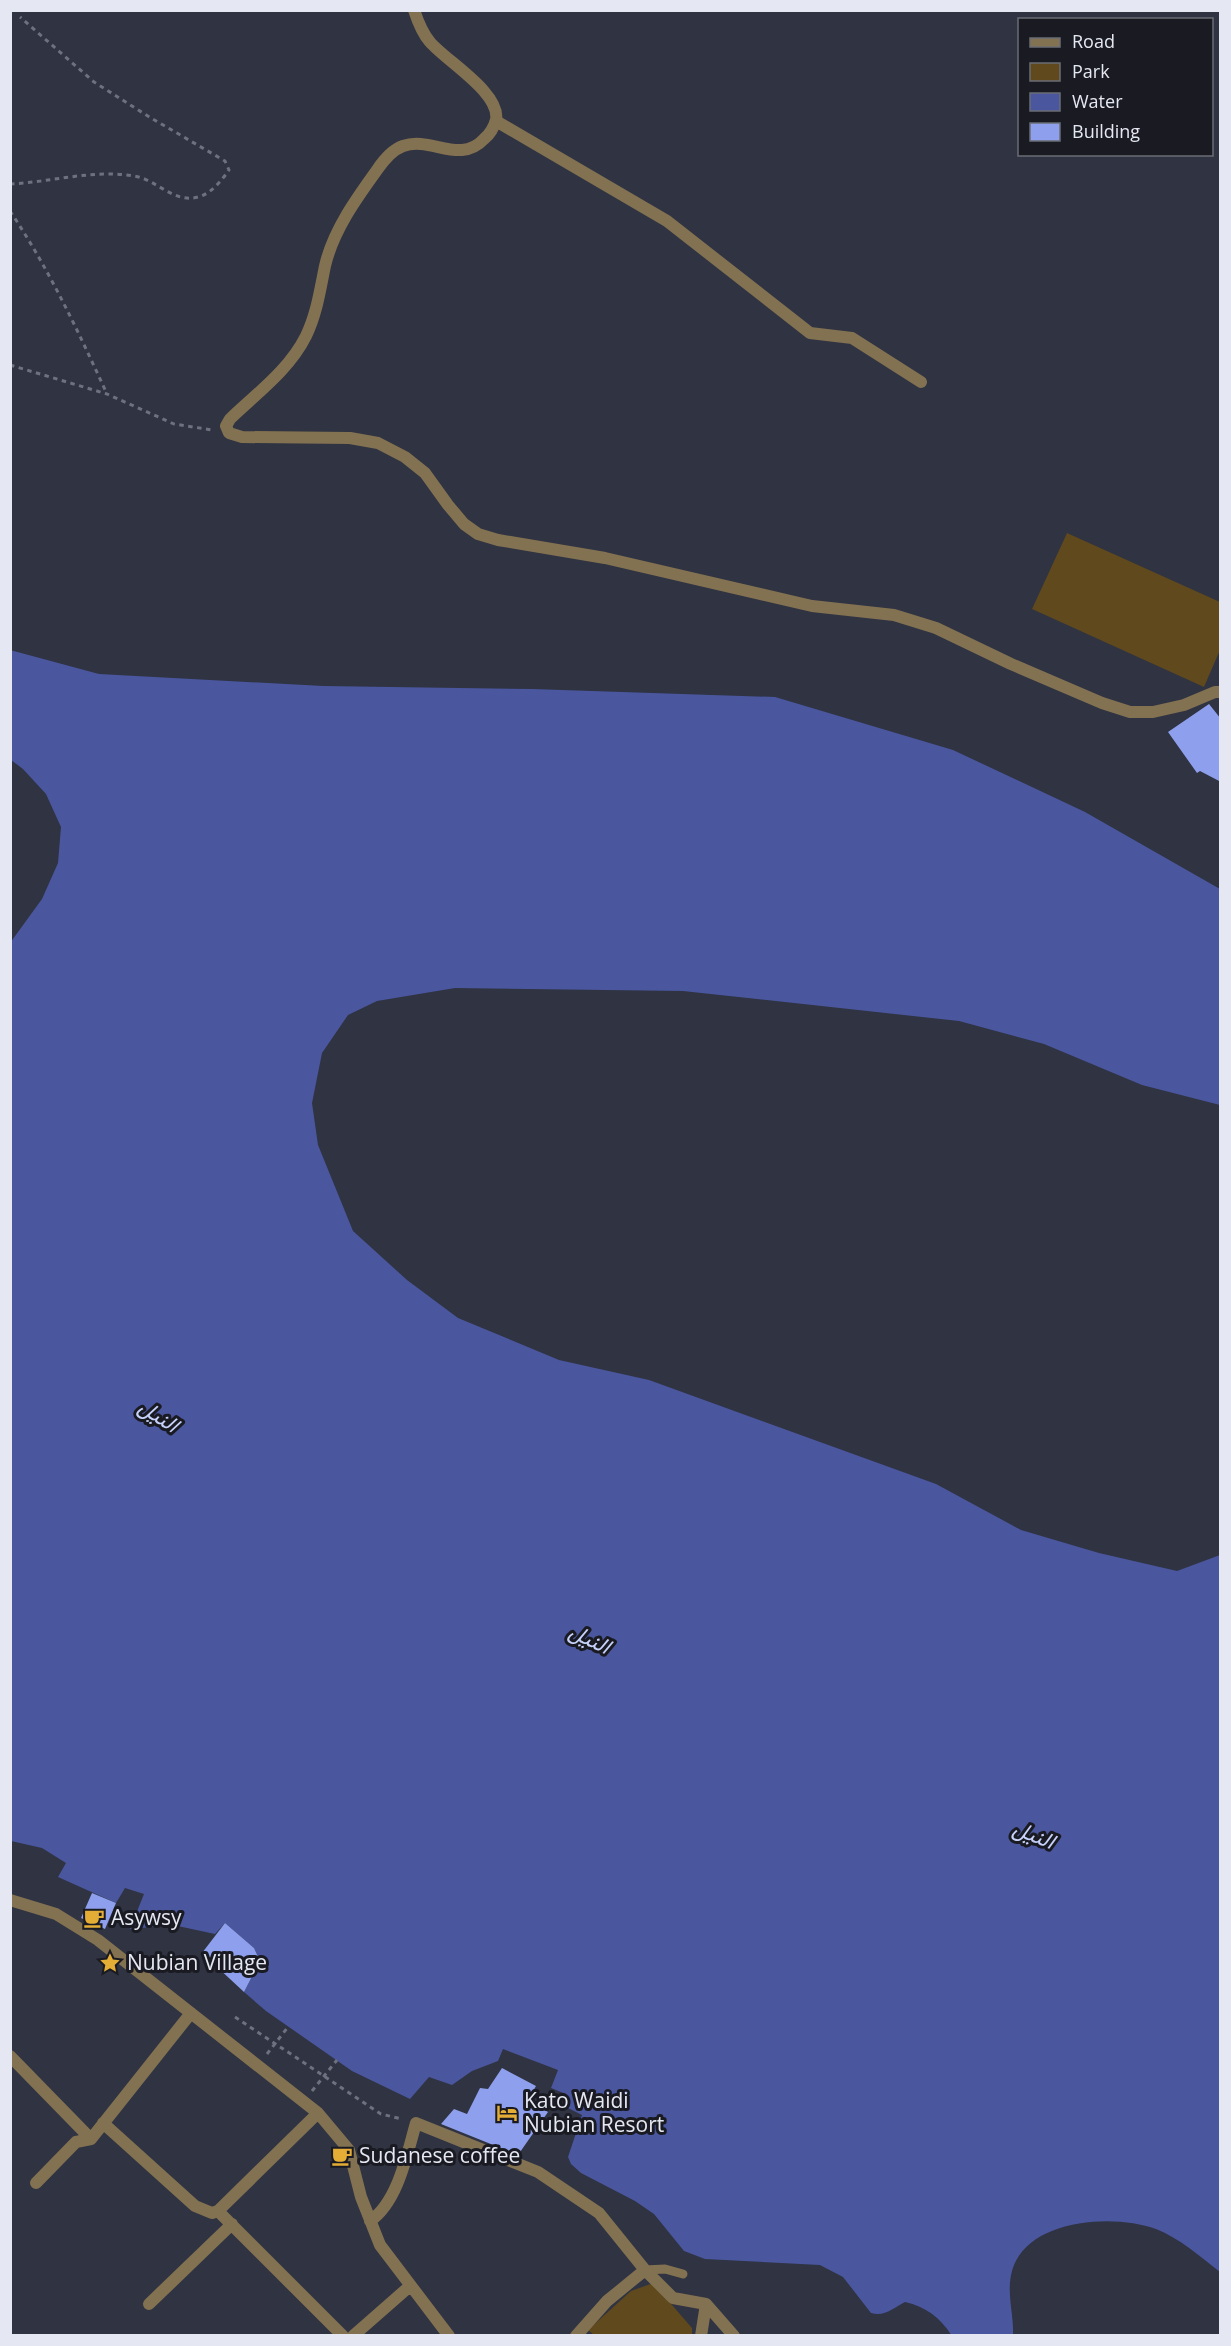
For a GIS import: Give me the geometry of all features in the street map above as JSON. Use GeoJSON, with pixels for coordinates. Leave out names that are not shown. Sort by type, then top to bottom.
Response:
{"type":"FeatureCollection","features":[{"type":"Feature","properties":{"kind":"street"},"geometry":{"type":"LineString","coordinates":[[414,10],[430,43],[486,93],[496,113],[496,121],[489,135],[480,144],[466,150],[450,151],[414,143],[401,146],[385,158],[333,241],[314,316],[306,336],[282,371],[230,419],[226,426],[229,433],[242,437],[350,438],[378,443],[405,457],[424,473],[464,524],[478,534],[498,540],[605,558],[812,606],[894,615],[936,628],[1011,664],[1102,703],[1130,712],[1153,712],[1184,705],[1215,692],[1221,692]]}},
{"type":"Feature","properties":{"kind":"street"},"geometry":{"type":"LineString","coordinates":[[496,121],[668,221],[810,333],[852,338],[921,382]]}},
{"type":"Feature","properties":{"kind":"street"},"geometry":{"type":"LineString","coordinates":[[10,1900],[56,1914],[98,1940],[318,2113],[349,2150],[370,2221],[380,2245],[450,2336]]}},
{"type":"Feature","properties":{"kind":"street"},"geometry":{"type":"LineString","coordinates":[[36,2183],[76,2142],[91,2139],[191,2013]]}},
{"type":"Feature","properties":{"kind":"street"},"geometry":{"type":"LineString","coordinates":[[10,2056],[91,2139]]}},
{"type":"Feature","properties":{"kind":"street"},"geometry":{"type":"LineString","coordinates":[[103,2123],[195,2206],[212,2213],[218,2211],[318,2113]]}},
{"type":"Feature","properties":{"kind":"street"},"geometry":{"type":"LineString","coordinates":[[370,2221],[381,2214],[401,2174],[416,2123],[537,2172],[599,2213],[645,2270],[673,2298],[706,2304],[734,2336]]}},
{"type":"Feature","properties":{"kind":"street"},"geometry":{"type":"LineString","coordinates":[[218,2211],[343,2336]]}},
{"type":"Feature","properties":{"kind":"street"},"geometry":{"type":"LineString","coordinates":[[149,2304],[232,2224]]}},
{"type":"Feature","properties":{"kind":"street"},"geometry":{"type":"LineString","coordinates":[[576,2336],[607,2301],[645,2270]]}},
{"type":"Feature","properties":{"kind":"street"},"geometry":{"type":"LineString","coordinates":[[353,2336],[410,2286]]}},
{"type":"Feature","properties":{"kind":"street"},"geometry":{"type":"LineString","coordinates":[[701,2336],[706,2304]]}},
{"type":"Feature","properties":{"kind":"lane"},"geometry":{"type":"LineString","coordinates":[[645,2270],[665,2269],[683,2274]]}},
{"type":"Feature","properties":{"kind":"path"},"geometry":{"type":"LineString","coordinates":[[10,184],[114,173],[143,177],[172,195],[198,198],[209,192],[229,170],[225,161],[94,82],[20,17]]}},
{"type":"Feature","properties":{"kind":"path"},"geometry":{"type":"LineString","coordinates":[[10,211],[31,242],[64,301],[107,394]]}},
{"type":"Feature","properties":{"kind":"path"},"geometry":{"type":"LineString","coordinates":[[10,365],[107,394],[174,424],[229,433]]}},
{"type":"Feature","properties":{"kind":"path"},"geometry":{"type":"LineString","coordinates":[[236,2017],[381,2114],[416,2123]]}},
{"type":"Feature","properties":{"kind":"path"},"geometry":{"type":"LineString","coordinates":[[257,2066],[288,2026]]}},
{"type":"Feature","properties":{"kind":"path"},"geometry":{"type":"LineString","coordinates":[[303,2101],[337,2060]]}},
{"type":"Feature","properties":{"kind":"green space"},"geometry":{"type":"Polygon","coordinates":[[[1067,533],[1220,602],[1220,650],[1204,687],[1032,609],[1067,533]]]}},
{"type":"Feature","properties":{"kind":"green space"},"geometry":{"type":"Polygon","coordinates":[[[653,2283],[692,2328],[692,2336],[594,2335],[588,2330],[631,2291],[653,2283]]]}},
{"type":"Feature","properties":{"kind":"water","name":"النيل"},"geometry":{"type":"Polygon","coordinates":[[[10,650],[99,674],[323,686],[532,689],[775,697],[953,750],[1085,812],[1220,889],[1220,1105],[1142,1085],[1044,1044],[959,1021],[683,991],[455,988],[377,1001],[348,1015],[322,1053],[312,1103],[318,1145],[353,1231],[407,1280],[458,1318],[559,1360],[649,1380],[936,1484],[1021,1530],[1099,1553],[1177,1571],[1220,1555],[1220,2272],[1181,2243],[1156,2229],[1117,2222],[1073,2224],[1034,2240],[1020,2254],[1010,2279],[1013,2335],[952,2336],[943,2323],[926,2310],[913,2304],[905,2302],[885,2313],[871,2313],[843,2277],[820,2265],[705,2259],[684,2251],[654,2214],[635,2201],[581,2173],[571,2164],[568,2157],[582,2115],[566,2107],[566,2094],[551,2088],[558,2070],[503,2049],[498,2061],[472,2071],[452,2085],[429,2077],[410,2099],[352,2071],[266,2011],[244,1992],[260,1961],[254,1948],[225,1923],[215,1934],[173,1925],[130,1929],[144,1894],[125,1888],[116,1903],[58,1877],[66,1863],[42,1848],[11,1841],[10,943],[42,899],[58,863],[61,827],[46,794],[23,769],[11,760],[10,650]]]}},
{"type":"Feature","properties":{"kind":"building"},"geometry":{"type":"Polygon","coordinates":[[[1209,704],[1221,719],[1221,782],[1200,771],[1197,773],[1168,732],[1209,704]]]}},
{"type":"Feature","properties":{"kind":"building"},"geometry":{"type":"Polygon","coordinates":[[[92,1893],[116,1903],[105,1929],[81,1918],[92,1893]]]}},
{"type":"Feature","properties":{"kind":"building"},"geometry":{"type":"Polygon","coordinates":[[[225,1923],[254,1948],[260,1961],[244,1992],[202,1953],[225,1923]]]}},
{"type":"Feature","properties":{"kind":"building","name":"Kato Waidi Nubian Resort"},"geometry":{"type":"Polygon","coordinates":[[[502,2068],[536,2086],[528,2100],[548,2112],[518,2155],[441,2124],[454,2109],[467,2114],[480,2088],[488,2089],[502,2068]]]}},
{"type":"Feature","properties":{"kind":"place","name":"Asywsy"},"geometry":{"type":"Point","coordinates":[94,1918]}},
{"type":"Feature","properties":{"kind":"place","name":"Nubian Village"},"geometry":{"type":"Point","coordinates":[110,1963]}},
{"type":"Feature","properties":{"kind":"place","name":"Kato Waidi Nubian Resort"},"geometry":{"type":"Point","coordinates":[507,2113]}},
{"type":"Feature","properties":{"kind":"place","name":"Sudanese coffee"},"geometry":{"type":"Point","coordinates":[342,2156]}}]}
